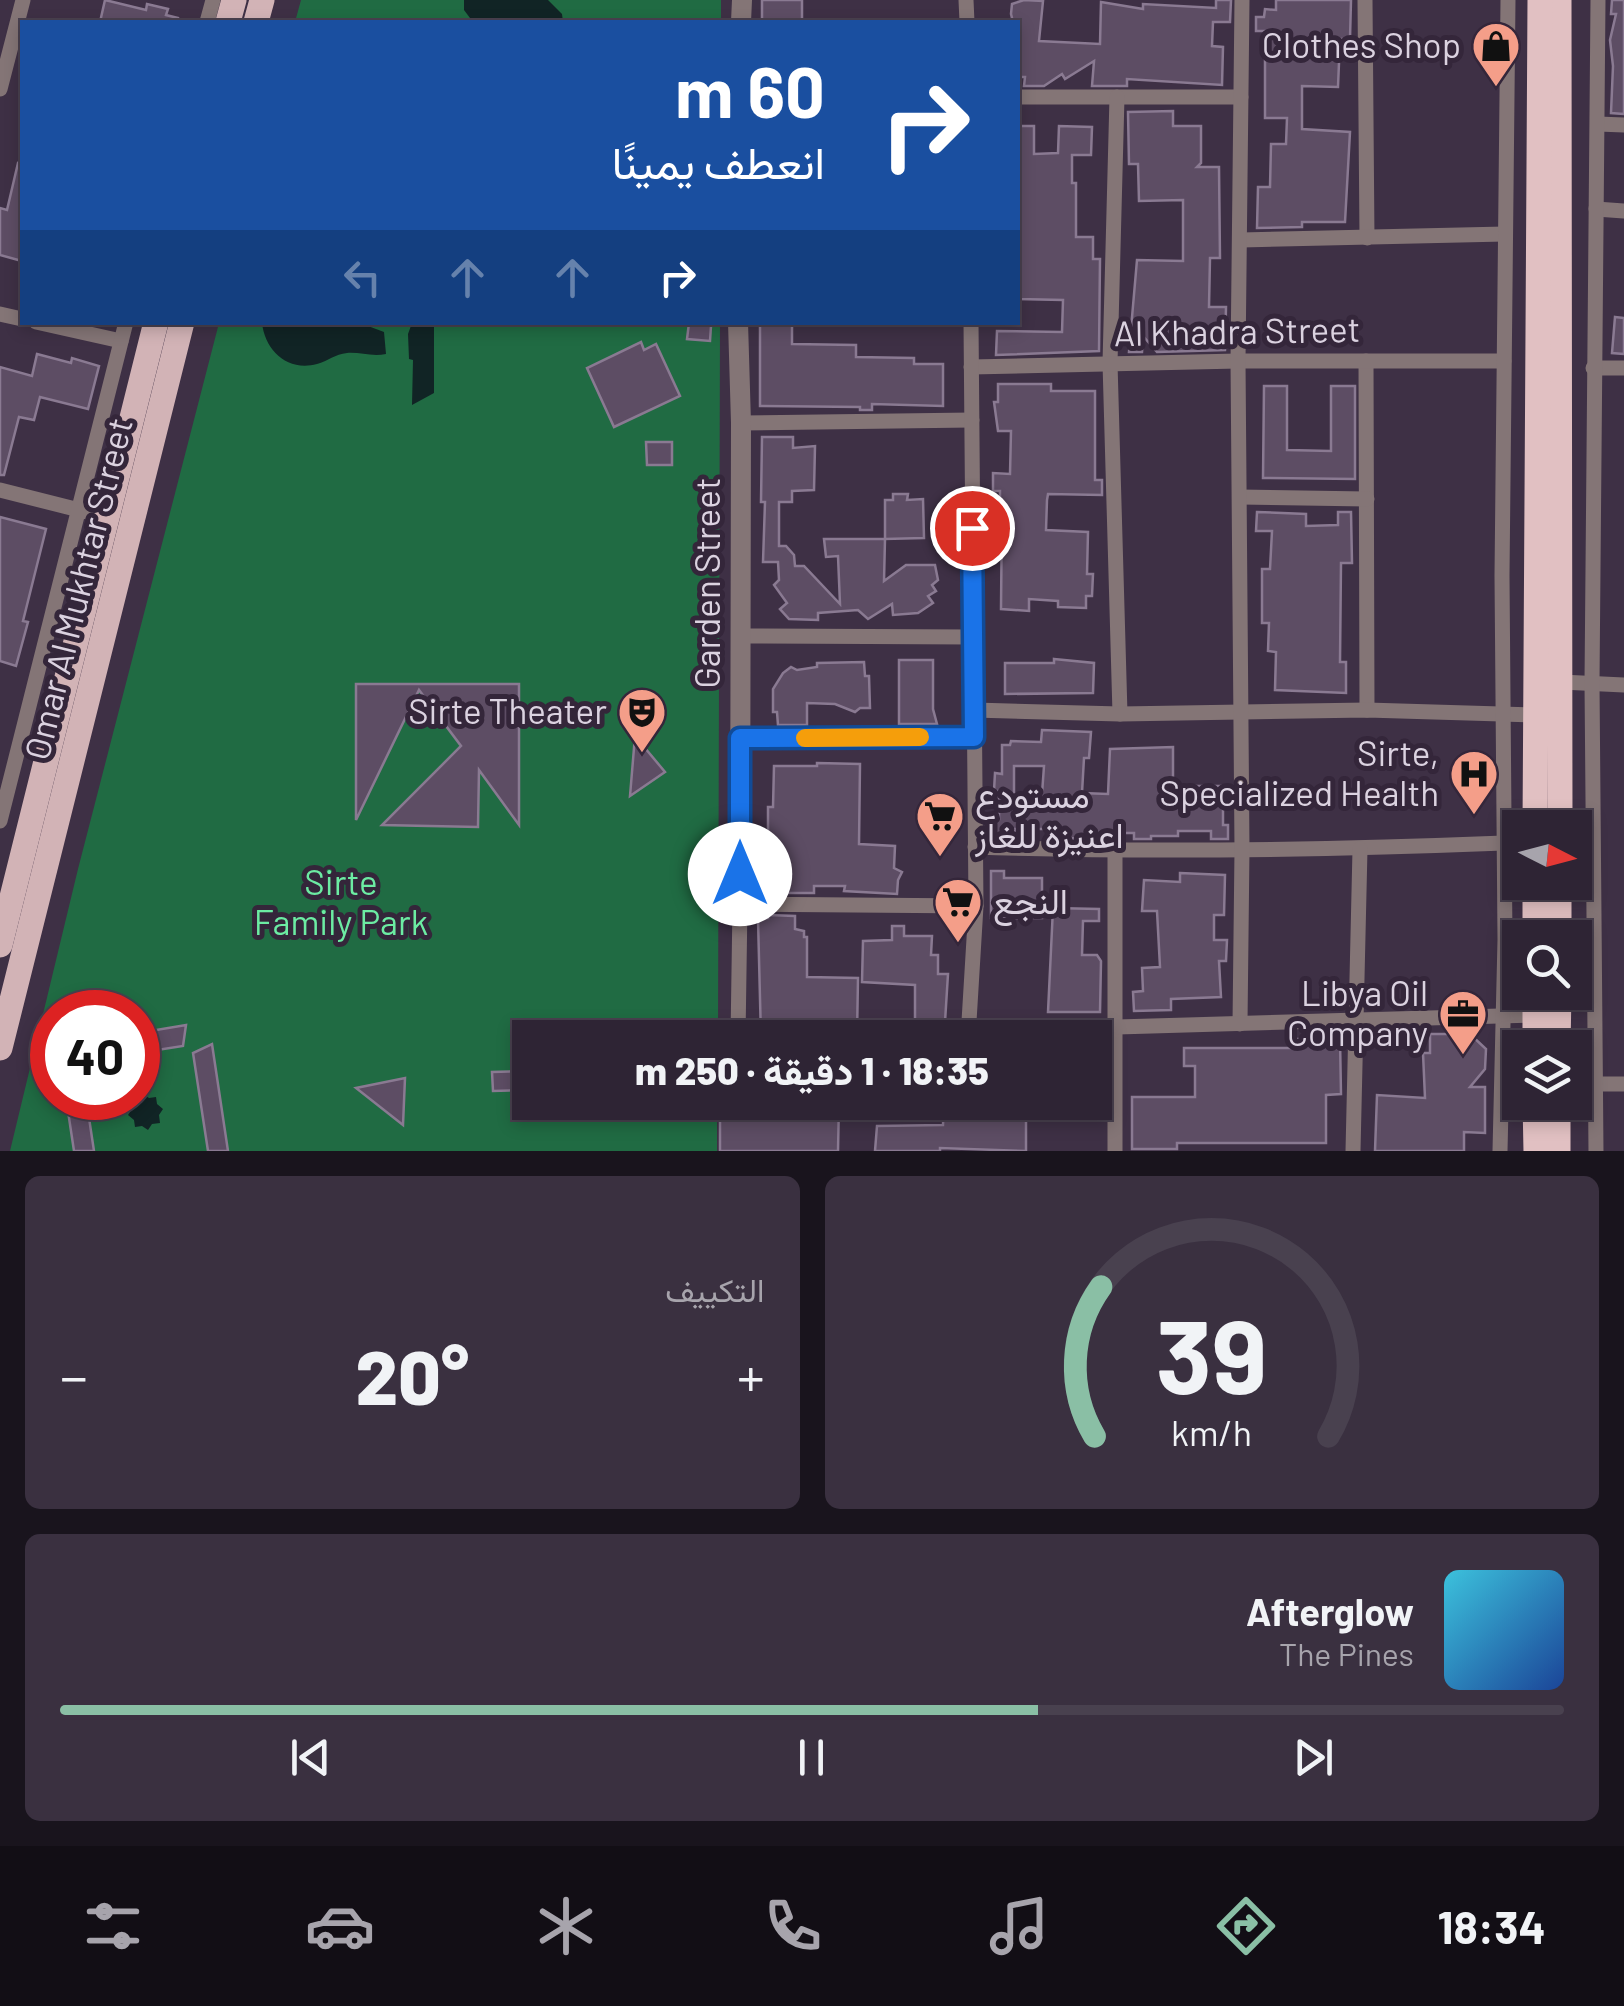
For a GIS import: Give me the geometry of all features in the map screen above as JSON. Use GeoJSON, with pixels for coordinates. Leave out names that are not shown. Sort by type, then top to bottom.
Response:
{"type":"FeatureCollection","features":[{"type":"Feature","properties":{"kind":"highway"},"geometry":{"type":"LineString","coordinates":[[1535,810],[1540,0]]}},
{"type":"Feature","properties":{"kind":"highway"},"geometry":{"type":"LineString","coordinates":[[1559,0],[1560,810]]}},
{"type":"Feature","properties":{"kind":"highway"},"geometry":{"type":"LineString","coordinates":[[1536,1120],[1536,1151]]}},
{"type":"Feature","properties":{"kind":"highway"},"geometry":{"type":"LineString","coordinates":[[1558,1120],[1558,1151]]}},
{"type":"Feature","properties":{"kind":"main road"},"geometry":{"type":"LineString","coordinates":[[0,945],[4,913],[155,325]]}},
{"type":"Feature","properties":{"kind":"main road","name":"Omar Al Mukhtar Street"},"geometry":{"type":"LineString","coordinates":[[0,1048],[181,325]]}},
{"type":"Feature","properties":{"kind":"street"},"geometry":{"type":"LineString","coordinates":[[0,89],[23,0]]}},
{"type":"Feature","properties":{"kind":"street"},"geometry":{"type":"LineString","coordinates":[[1240,1024],[1238,361],[1242,0]]}},
{"type":"Feature","properties":{"kind":"street"},"geometry":{"type":"LineString","coordinates":[[1364,0],[1366,238]]}},
{"type":"Feature","properties":{"kind":"street"},"geometry":{"type":"LineString","coordinates":[[1504,810],[1508,0]]}},
{"type":"Feature","properties":{"kind":"street"},"geometry":{"type":"LineString","coordinates":[[1596,1151],[1592,683],[1598,0]]}},
{"type":"Feature","properties":{"kind":"street"},"geometry":{"type":"LineString","coordinates":[[1020,97],[1241,97]]}},
{"type":"Feature","properties":{"kind":"street"},"geometry":{"type":"LineString","coordinates":[[1117,97],[1110,364],[1120,714]]}},
{"type":"Feature","properties":{"kind":"street"},"geometry":{"type":"LineString","coordinates":[[1598,124],[1624,124]]}},
{"type":"Feature","properties":{"kind":"street"},"geometry":{"type":"LineString","coordinates":[[1596,209],[1624,211]]}},
{"type":"Feature","properties":{"kind":"street"},"geometry":{"type":"LineString","coordinates":[[1241,240],[1506,234]]}},
{"type":"Feature","properties":{"kind":"street"},"geometry":{"type":"LineString","coordinates":[[49,325],[121,342]]}},
{"type":"Feature","properties":{"kind":"street"},"geometry":{"type":"LineString","coordinates":[[0,821],[125,325]]}},
{"type":"Feature","properties":{"kind":"street","name":"Garden Street"},"geometry":{"type":"LineString","coordinates":[[738,325],[740,904]]}},
{"type":"Feature","properties":{"kind":"street"},"geometry":{"type":"LineString","coordinates":[[970,1020],[976,906],[971,325]]}},
{"type":"Feature","properties":{"kind":"street"},"geometry":{"type":"LineString","coordinates":[[1366,360],[1367,710]]}},
{"type":"Feature","properties":{"kind":"street","name":"Al Khadra Street"},"geometry":{"type":"LineString","coordinates":[[971,367],[1504,361]]}},
{"type":"Feature","properties":{"kind":"street"},"geometry":{"type":"LineString","coordinates":[[1594,368],[1624,368]]}},
{"type":"Feature","properties":{"kind":"street"},"geometry":{"type":"LineString","coordinates":[[741,423],[972,420]]}},
{"type":"Feature","properties":{"kind":"street"},"geometry":{"type":"LineString","coordinates":[[0,490],[108,517]]}},
{"type":"Feature","properties":{"kind":"street"},"geometry":{"type":"LineString","coordinates":[[1240,496],[1367,499]]}},
{"type":"Feature","properties":{"kind":"street"},"geometry":{"type":"LineString","coordinates":[[740,636],[973,637]]}},
{"type":"Feature","properties":{"kind":"street"},"geometry":{"type":"LineString","coordinates":[[1561,682],[1624,685]]}},
{"type":"Feature","properties":{"kind":"street"},"geometry":{"type":"LineString","coordinates":[[974,710],[1120,714],[1367,710],[1534,715]]}},
{"type":"Feature","properties":{"kind":"street"},"geometry":{"type":"LineString","coordinates":[[740,738],[974,737]]}},
{"type":"Feature","properties":{"kind":"street"},"geometry":{"type":"LineString","coordinates":[[975,848],[1115,852],[1502,843]]}},
{"type":"Feature","properties":{"kind":"street"},"geometry":{"type":"LineString","coordinates":[[1353,1151],[1360,849]]}},
{"type":"Feature","properties":{"kind":"street"},"geometry":{"type":"LineString","coordinates":[[1115,852],[1115,1151]]}},
{"type":"Feature","properties":{"kind":"street"},"geometry":{"type":"LineString","coordinates":[[1500,1151],[1504,900]]}},
{"type":"Feature","properties":{"kind":"street"},"geometry":{"type":"LineString","coordinates":[[738,1020],[740,904],[976,906]]}},
{"type":"Feature","properties":{"kind":"street"},"geometry":{"type":"LineString","coordinates":[[1112,1027],[1503,1016],[1519,1010]]}},
{"type":"Feature","properties":{"kind":"street"},"geometry":{"type":"LineString","coordinates":[[1594,1084],[1624,1084]]}},
{"type":"Feature","properties":{"kind":"green space"},"geometry":{"type":"Polygon","coordinates":[[[301,0],[721,0],[721,20],[296,20],[301,0]]]}},
{"type":"Feature","properties":{"kind":"green space","name":"Sirte Family Park"},"geometry":{"type":"Polygon","coordinates":[[[218,325],[720,325],[718,1020],[512,1020],[512,1120],[717,1120],[717,1151],[10,1151],[30,1068],[30,1120],[160,1120],[160,990],[49,990],[218,325]]]}},
{"type":"Feature","properties":{"kind":"shaded area"},"geometry":{"type":"Polygon","coordinates":[[[464,0],[548,0],[563,20],[472,20],[464,10],[464,0]]]}},
{"type":"Feature","properties":{"kind":"shaded area"},"geometry":{"type":"Polygon","coordinates":[[[262,325],[365,325],[384,332],[386,354],[347,353],[317,364],[296,365],[279,357],[262,325]]]}},
{"type":"Feature","properties":{"kind":"shaded area"},"geometry":{"type":"Polygon","coordinates":[[[411,325],[434,325],[434,393],[412,405],[413,360],[409,359],[411,325]]]}},
{"type":"Feature","properties":{"kind":"shaded area"},"geometry":{"type":"Polygon","coordinates":[[[134,1120],[160,1120],[148,1130],[135,1127],[134,1120]]]}},
{"type":"Feature","properties":{"kind":"building"},"geometry":{"type":"Polygon","coordinates":[[[105,0],[146,10],[147,4],[168,9],[166,15],[178,18],[178,20],[100,20],[105,0]]]}},
{"type":"Feature","properties":{"kind":"building"},"geometry":{"type":"Polygon","coordinates":[[[762,0],[802,0],[802,20],[762,20],[762,0]]]}},
{"type":"Feature","properties":{"kind":"building"},"geometry":{"type":"Polygon","coordinates":[[[1216,0],[1231,0],[1230,22],[1213,22],[1212,46],[1223,47],[1222,85],[1127,79],[1127,86],[1092,86],[1094,61],[1065,79],[1062,74],[1044,86],[1024,86],[1025,77],[1020,77],[1020,20],[1012,20],[1012,4],[1043,1],[1039,41],[1100,44],[1101,2],[1143,9],[1143,4],[1216,8],[1216,0]]]}},
{"type":"Feature","properties":{"kind":"building"},"geometry":{"type":"Polygon","coordinates":[[[1276,0],[1351,0],[1350,39],[1340,39],[1338,87],[1302,86],[1302,129],[1350,132],[1345,222],[1257,228],[1258,187],[1270,187],[1271,144],[1286,144],[1287,118],[1265,118],[1265,31],[1256,31],[1256,17],[1264,17],[1265,9],[1276,10],[1276,0]]]}},
{"type":"Feature","properties":{"kind":"building"},"geometry":{"type":"Polygon","coordinates":[[[1612,0],[1624,0],[1624,114],[1611,113],[1610,40],[1616,14],[1611,14],[1612,0]]]}},
{"type":"Feature","properties":{"kind":"building"},"geometry":{"type":"Polygon","coordinates":[[[1173,111],[1173,126],[1201,126],[1201,163],[1197,167],[1219,167],[1220,258],[1210,258],[1209,307],[1226,307],[1225,350],[1157,352],[1143,336],[1142,352],[1129,352],[1137,260],[1183,261],[1183,200],[1139,201],[1138,164],[1129,164],[1128,112],[1173,111]]]}},
{"type":"Feature","properties":{"kind":"building"},"geometry":{"type":"Polygon","coordinates":[[[1020,126],[1034,126],[1034,154],[1058,153],[1059,126],[1092,127],[1091,155],[1072,155],[1072,183],[1076,183],[1076,237],[1093,237],[1093,259],[1100,259],[1099,351],[996,355],[997,331],[1062,332],[1063,300],[1020,299],[1020,126]]]}},
{"type":"Feature","properties":{"kind":"building"},"geometry":{"type":"Polygon","coordinates":[[[20,164],[20,260],[0,255],[0,208],[7,210],[20,164]]]}},
{"type":"Feature","properties":{"kind":"building"},"geometry":{"type":"Polygon","coordinates":[[[1615,317],[1624,318],[1624,354],[1612,353],[1615,317]]]}},
{"type":"Feature","properties":{"kind":"building"},"geometry":{"type":"Polygon","coordinates":[[[689,325],[711,326],[710,341],[687,339],[689,325]]]}},
{"type":"Feature","properties":{"kind":"building"},"geometry":{"type":"Polygon","coordinates":[[[760,325],[792,325],[792,344],[856,345],[856,357],[914,358],[914,364],[943,364],[943,406],[872,404],[872,410],[860,410],[760,406],[760,325]]]}},
{"type":"Feature","properties":{"kind":"building"},"geometry":{"type":"Polygon","coordinates":[[[641,342],[644,350],[656,344],[680,396],[614,427],[587,368],[641,342]]]}},
{"type":"Feature","properties":{"kind":"building"},"geometry":{"type":"Polygon","coordinates":[[[37,354],[99,366],[88,409],[40,397],[34,420],[19,417],[4,475],[0,475],[0,367],[32,376],[37,354]]]}},
{"type":"Feature","properties":{"kind":"building"},"geometry":{"type":"Polygon","coordinates":[[[998,384],[1051,384],[1051,391],[1095,391],[1095,480],[1102,480],[1102,495],[1048,494],[1047,500],[1046,530],[1088,532],[1087,574],[1093,574],[1092,596],[1086,596],[1086,608],[1058,607],[1058,601],[1029,599],[1029,611],[1001,609],[1002,503],[1000,491],[993,491],[993,473],[1010,474],[1011,431],[998,431],[994,402],[998,402],[998,384]]]}},
{"type":"Feature","properties":{"kind":"building"},"geometry":{"type":"Polygon","coordinates":[[[1264,386],[1287,386],[1287,450],[1331,451],[1331,386],[1355,386],[1355,479],[1263,478],[1264,386]]]}},
{"type":"Feature","properties":{"kind":"building"},"geometry":{"type":"Polygon","coordinates":[[[762,437],[793,437],[793,448],[815,446],[814,490],[792,491],[792,502],[779,502],[779,546],[786,546],[794,555],[795,566],[804,566],[840,604],[838,556],[826,557],[824,539],[885,539],[884,581],[906,565],[935,565],[938,580],[932,585],[936,591],[928,596],[933,603],[918,613],[893,615],[892,604],[868,619],[858,610],[818,613],[818,620],[789,619],[780,609],[787,603],[774,585],[779,580],[778,562],[763,562],[762,437]]]}},
{"type":"Feature","properties":{"kind":"building"},"geometry":{"type":"Polygon","coordinates":[[[646,442],[672,442],[672,465],[647,465],[646,442]]]}},
{"type":"Feature","properties":{"kind":"building"},"geometry":{"type":"Polygon","coordinates":[[[893,494],[908,494],[907,500],[923,499],[924,538],[885,539],[885,500],[893,500],[893,494]]]}},
{"type":"Feature","properties":{"kind":"building"},"geometry":{"type":"Polygon","coordinates":[[[1257,512],[1306,514],[1306,526],[1338,525],[1338,512],[1351,512],[1352,563],[1341,563],[1340,662],[1346,662],[1346,693],[1275,690],[1276,652],[1268,651],[1269,623],[1262,623],[1262,569],[1270,569],[1272,531],[1256,531],[1257,512]]]}},
{"type":"Feature","properties":{"kind":"building"},"geometry":{"type":"Polygon","coordinates":[[[0,517],[46,529],[16,666],[0,661],[0,517]]]}},
{"type":"Feature","properties":{"kind":"building"},"geometry":{"type":"Polygon","coordinates":[[[1054,659],[1094,663],[1093,693],[1005,694],[1005,663],[1054,663],[1054,659]]]}},
{"type":"Feature","properties":{"kind":"building"},"geometry":{"type":"Polygon","coordinates":[[[899,660],[933,660],[933,709],[937,724],[899,724],[899,660]]]}},
{"type":"Feature","properties":{"kind":"building"},"geometry":{"type":"Polygon","coordinates":[[[864,662],[865,676],[869,676],[870,708],[855,712],[835,704],[807,703],[807,725],[778,725],[777,712],[773,712],[773,689],[791,667],[797,670],[817,667],[817,663],[864,662]]]}},
{"type":"Feature","properties":{"kind":"building"},"geometry":{"type":"Polygon","coordinates":[[[356,684],[519,684],[519,825],[479,770],[478,827],[382,825],[461,746],[419,690],[356,820],[356,684]]]}},
{"type":"Feature","properties":{"kind":"building"},"geometry":{"type":"Polygon","coordinates":[[[1042,730],[1091,732],[1089,758],[1084,758],[1082,793],[1108,794],[1110,749],[1173,747],[1173,786],[1223,786],[1223,825],[1228,825],[1228,839],[1211,839],[1211,831],[1178,831],[1178,836],[1151,839],[1134,839],[1134,833],[1101,833],[1101,839],[1065,838],[1065,830],[1056,829],[1015,829],[1015,837],[988,836],[988,819],[999,819],[999,791],[994,791],[995,773],[1002,774],[1002,745],[1010,745],[1011,741],[1041,742],[1042,730]],[[1014,766],[1014,794],[1042,794],[1044,766],[1014,766]]]}},
{"type":"Feature","properties":{"kind":"building","name":"Sirte Theater"},"geometry":{"type":"Polygon","coordinates":[[[635,736],[665,772],[630,796],[635,736]]]}},
{"type":"Feature","properties":{"kind":"building"},"geometry":{"type":"Polygon","coordinates":[[[860,764],[859,844],[895,846],[894,868],[902,872],[897,894],[844,891],[845,886],[814,886],[814,893],[768,893],[768,807],[773,807],[774,766],[860,764]]]}},
{"type":"Feature","properties":{"kind":"building"},"geometry":{"type":"Polygon","coordinates":[[[991,871],[1004,871],[1004,878],[1042,878],[1042,918],[991,918],[991,871]]]}},
{"type":"Feature","properties":{"kind":"building"},"geometry":{"type":"Polygon","coordinates":[[[1180,873],[1225,875],[1224,915],[1214,915],[1214,940],[1227,940],[1226,961],[1219,961],[1221,997],[1171,999],[1171,1010],[1134,1011],[1133,992],[1143,991],[1142,968],[1160,967],[1157,911],[1142,911],[1144,880],[1180,882],[1180,873]]]}},
{"type":"Feature","properties":{"kind":"building"},"geometry":{"type":"Polygon","coordinates":[[[1053,908],[1099,909],[1099,921],[1083,921],[1082,955],[1097,955],[1101,961],[1100,1012],[1048,1012],[1053,908]]]}},
{"type":"Feature","properties":{"kind":"building"},"geometry":{"type":"Polygon","coordinates":[[[795,916],[795,929],[804,931],[807,937],[807,977],[858,978],[857,1020],[761,1020],[758,919],[795,916]]]}},
{"type":"Feature","properties":{"kind":"building"},"geometry":{"type":"Polygon","coordinates":[[[892,926],[904,926],[904,936],[932,936],[931,955],[938,955],[938,974],[948,974],[945,1020],[915,1020],[915,985],[862,982],[863,941],[892,940],[892,926]]]}},
{"type":"Feature","properties":{"kind":"building"},"geometry":{"type":"Polygon","coordinates":[[[186,1025],[183,1046],[160,1050],[160,1029],[186,1025]]]}},
{"type":"Feature","properties":{"kind":"building"},"geometry":{"type":"Polygon","coordinates":[[[1430,1034],[1470,1034],[1486,1049],[1485,1069],[1470,1087],[1485,1087],[1485,1133],[1464,1132],[1464,1151],[1375,1151],[1377,1095],[1425,1098],[1423,1053],[1430,1053],[1430,1034]]]}},
{"type":"Feature","properties":{"kind":"building"},"geometry":{"type":"Polygon","coordinates":[[[1296,1039],[1340,1039],[1341,1094],[1326,1095],[1326,1143],[1177,1143],[1177,1149],[1132,1149],[1132,1097],[1195,1097],[1195,1066],[1184,1066],[1184,1048],[1296,1048],[1296,1039]]]}},
{"type":"Feature","properties":{"kind":"building"},"geometry":{"type":"Polygon","coordinates":[[[212,1044],[228,1151],[208,1151],[193,1053],[212,1044]]]}},
{"type":"Feature","properties":{"kind":"building"},"geometry":{"type":"Polygon","coordinates":[[[512,1071],[512,1090],[493,1091],[492,1072],[512,1071]]]}},
{"type":"Feature","properties":{"kind":"building"},"geometry":{"type":"Polygon","coordinates":[[[405,1078],[403,1125],[356,1088],[405,1078]]]}},
{"type":"Feature","properties":{"kind":"building"},"geometry":{"type":"Polygon","coordinates":[[[69,1120],[89,1120],[94,1151],[74,1151],[69,1120]]]}},
{"type":"Feature","properties":{"kind":"building"},"geometry":{"type":"Polygon","coordinates":[[[720,1120],[839,1120],[838,1151],[720,1151],[720,1120]]]}},
{"type":"Feature","properties":{"kind":"building"},"geometry":{"type":"Polygon","coordinates":[[[943,1120],[1026,1120],[1026,1151],[875,1151],[877,1126],[943,1125],[943,1120]]]}},
{"type":"Feature","properties":{"kind":"slow traffic"},"geometry":{"type":"LineString","coordinates":[[805,738],[920,737]]}},
{"type":"Feature","properties":{"kind":"place","name":"Clothes Shop"},"geometry":{"type":"Point","coordinates":[1496,88]}},
{"type":"Feature","properties":{"kind":"place","name":"Sirte Theater"},"geometry":{"type":"Point","coordinates":[642,754]}},
{"type":"Feature","properties":{"kind":"place","name":"Sirte, Specialized Health"},"geometry":{"type":"Point","coordinates":[1474,816]}},
{"type":"Feature","properties":{"kind":"place","name":"مستودع اعنيزة للغاز"},"geometry":{"type":"Point","coordinates":[940,858]}},
{"type":"Feature","properties":{"kind":"place","name":"النجع"},"geometry":{"type":"Point","coordinates":[958,944]}},
{"type":"Feature","properties":{"kind":"place","name":"Libya Oil Company"},"geometry":{"type":"Point","coordinates":[1463,1056]}},
{"type":"Feature","properties":{"kind":"route"},"geometry":{"type":"LineString","coordinates":[[740,874],[740,738],[974,737],[972,528]]}}]}
